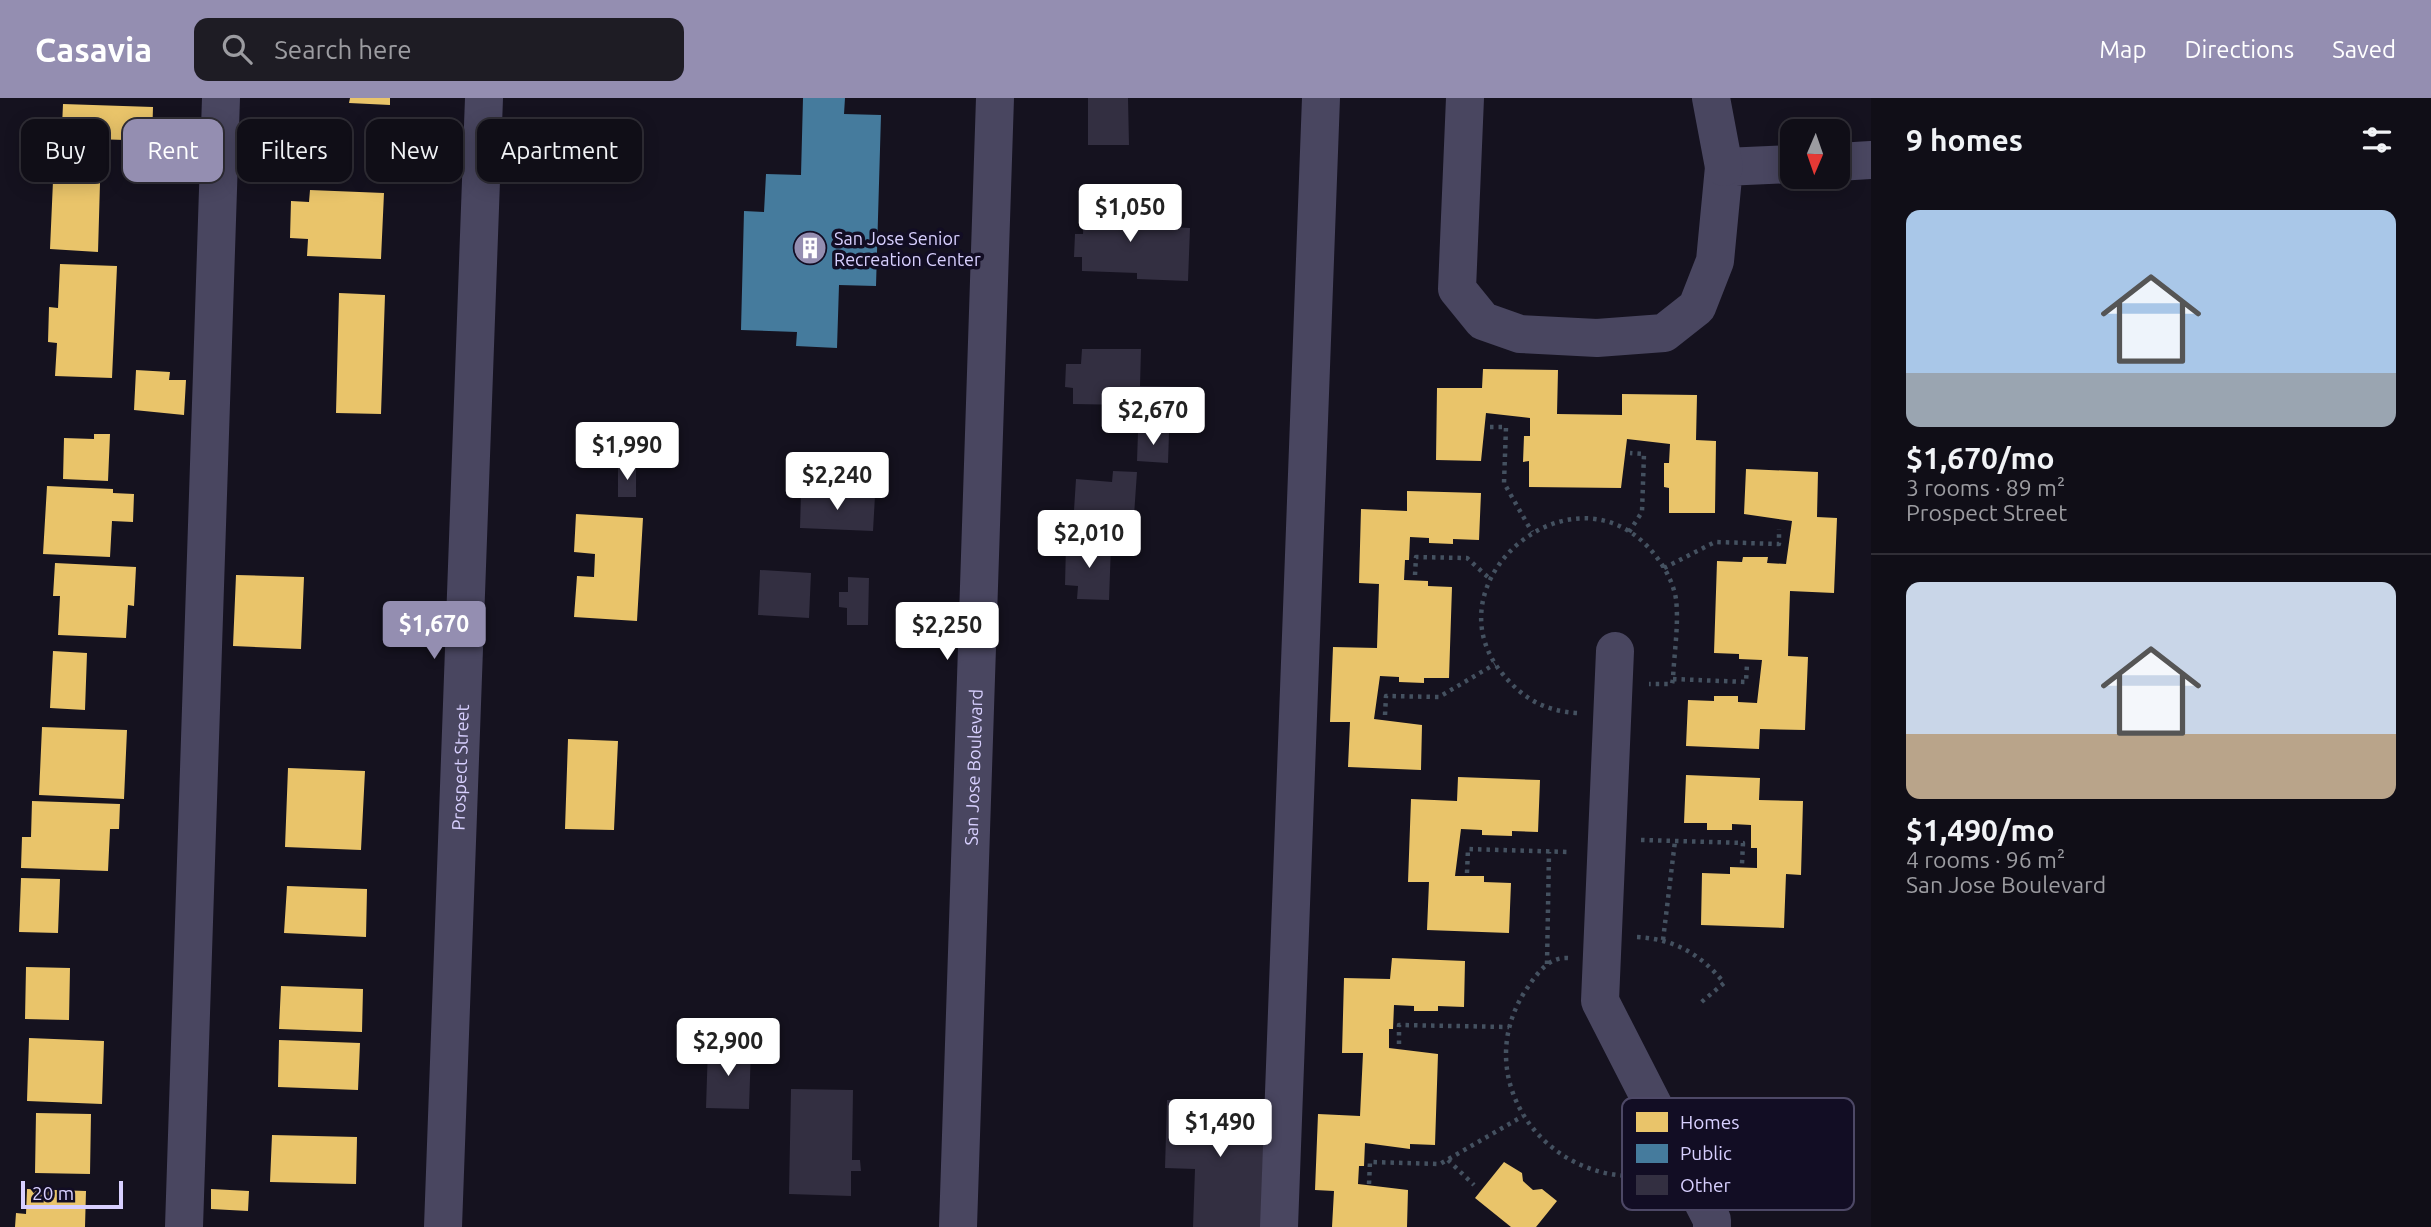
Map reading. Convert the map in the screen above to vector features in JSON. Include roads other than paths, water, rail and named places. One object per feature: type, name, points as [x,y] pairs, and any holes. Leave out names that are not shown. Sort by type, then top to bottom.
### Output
[{"type":"street","points":[[184,1227],[222,98]]},
{"type":"street","name":"Prospect Street","points":[[443,1227],[484,98]]},
{"type":"street","name":"San Jose Boulevard","points":[[958,1227],[995,98]]},
{"type":"street","points":[[1279,1227],[1321,98]]},
{"type":"street","points":[[1465,98],[1457,289],[1483,321],[1520,334],[1597,338],[1664,333],[1697,307],[1715,261],[1724,167],[1711,98]]},
{"type":"street","points":[[1850,161],[1871,160]]},
{"type":"street","points":[[1724,167],[1780,165]]},
{"type":"street","points":[[1615,651],[1600,1001],[1650,1098]]},
{"type":"street","points":[[1707,1210],[1712,1227]]},
{"type":"place","name":"San Jose Senior Recreation Center","points":[[810,248]]}]
